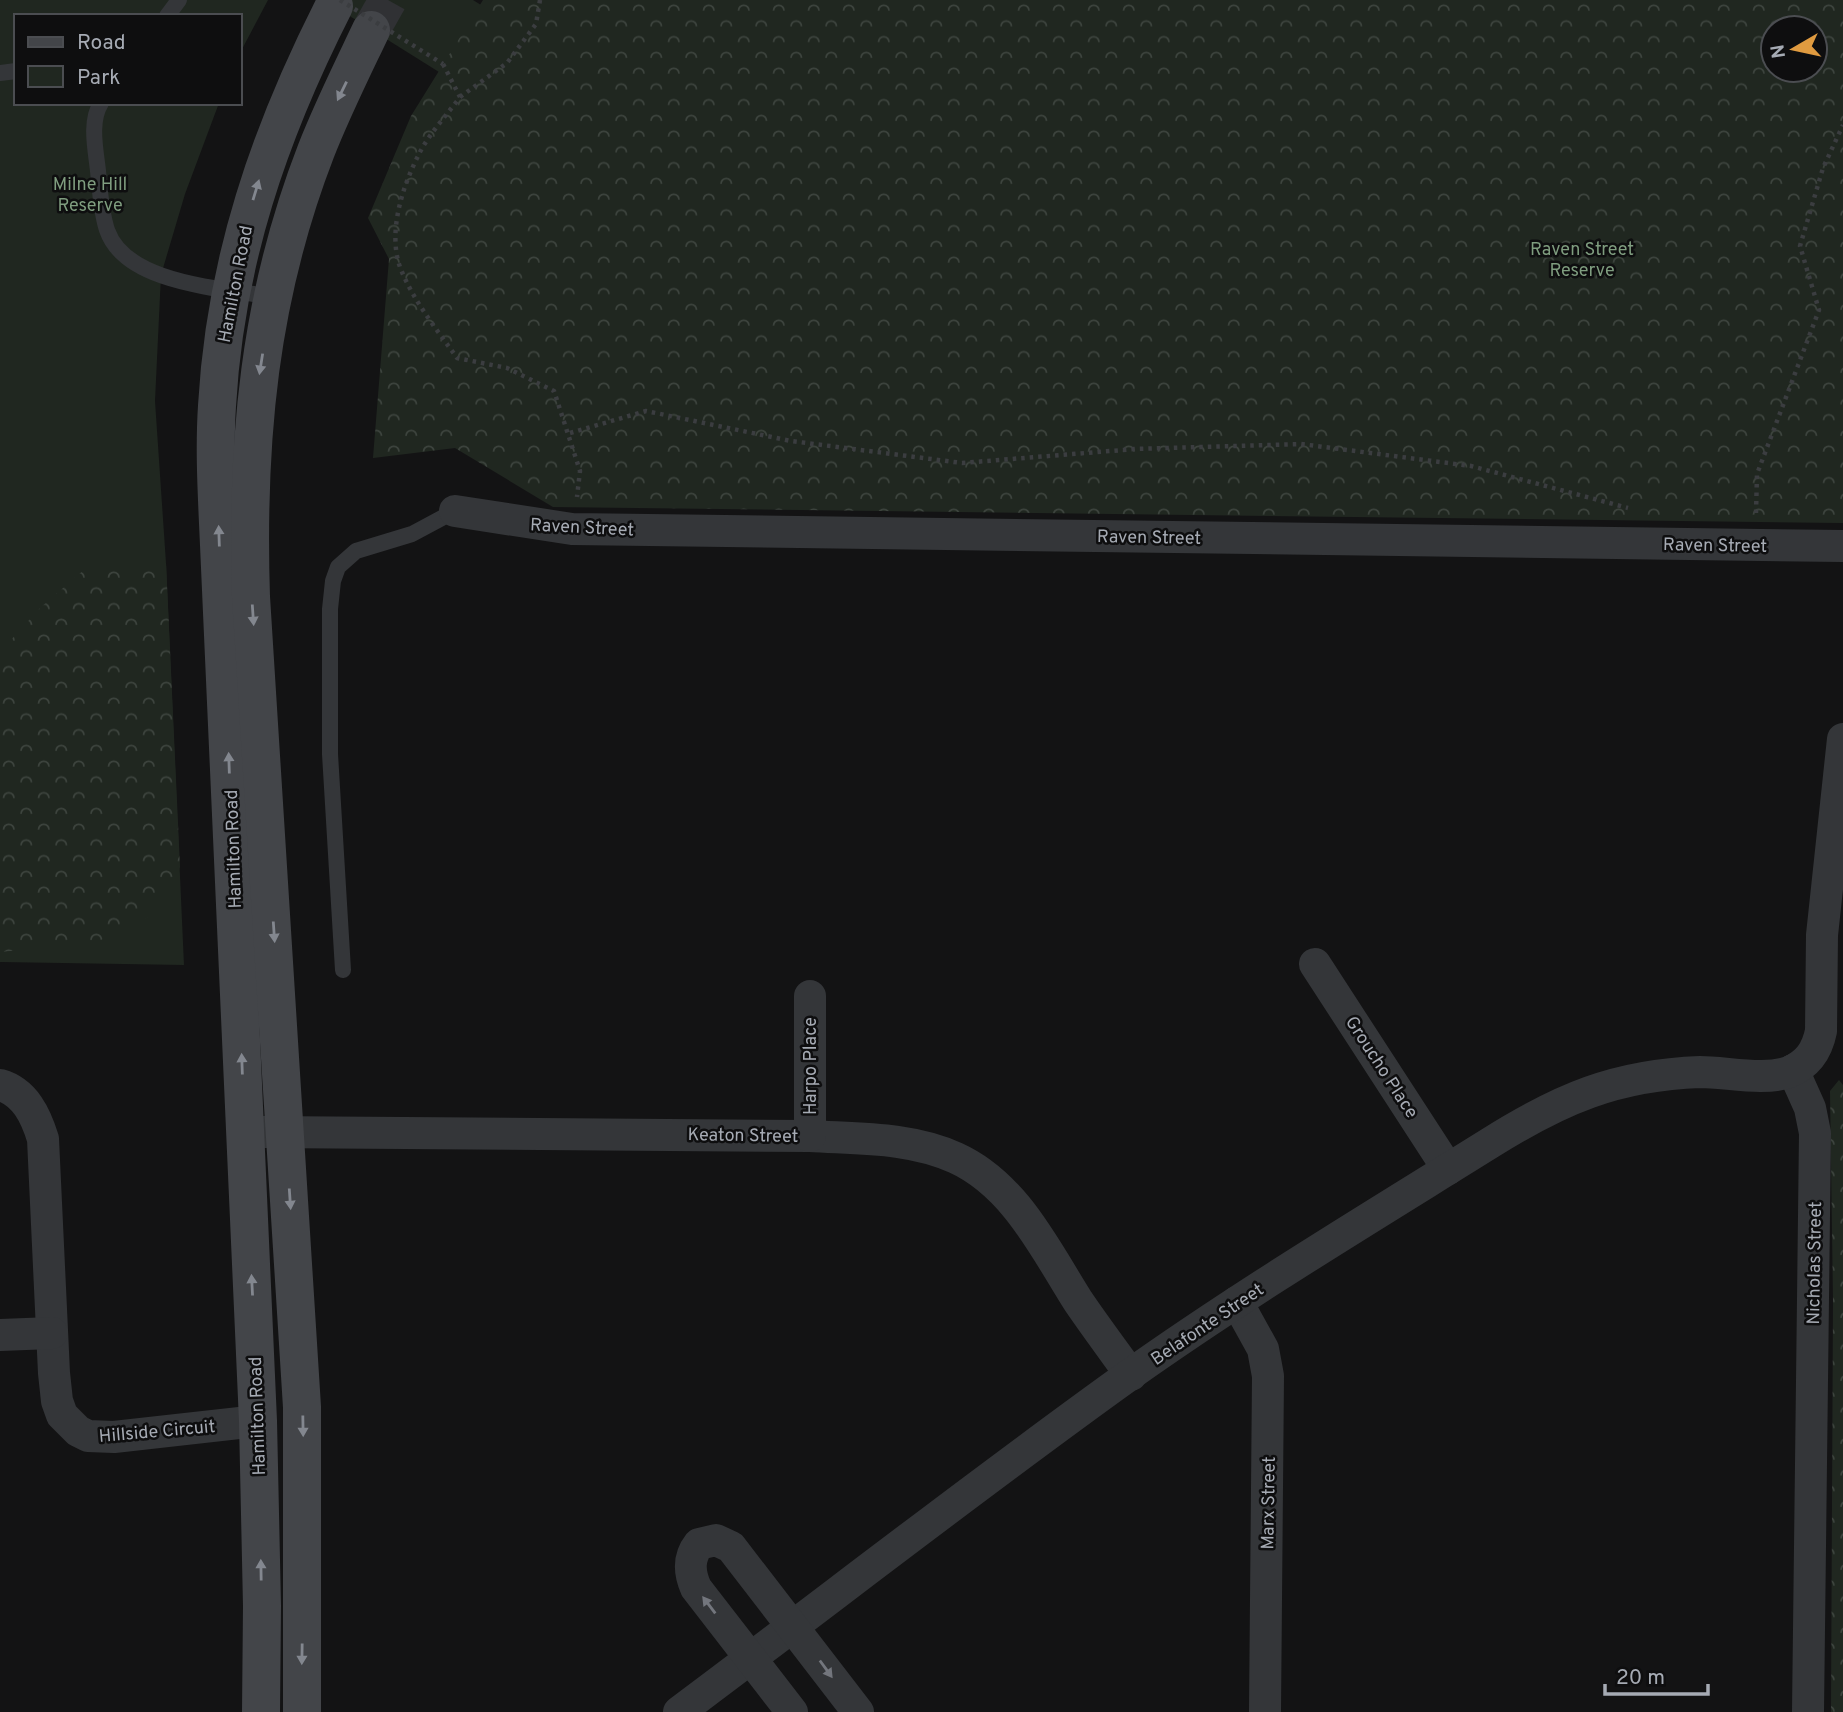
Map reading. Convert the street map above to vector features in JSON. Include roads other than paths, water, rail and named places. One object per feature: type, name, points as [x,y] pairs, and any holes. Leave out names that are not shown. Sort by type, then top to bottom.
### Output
[{"type":"main road","name":"Hamilton Road","points":[[261,1712],[258,1421],[216,456],[219,382],[230,289],[262,170],[308,58],[337,3]]},
{"type":"main road","name":"Hamilton Road","points":[[302,1712],[302,1407],[249,537],[252,435],[259,378],[284,248],[316,152],[371,30]]},
{"type":"street","name":"Raven Street","points":[[456,511],[572,529],[1843,546]]},
{"type":"street","points":[[1793,1070],[1815,1051],[1821,1031],[1822,935],[1838,831],[1843,739]]},
{"type":"street","name":"Groucho Place","points":[[1315,964],[1448,1169]]},
{"type":"street","name":"Harpo Place","points":[[810,996],[810,1136]]},
{"type":"street","name":"Belafonte Street","points":[[680,1712],[1131,1375],[1237,1302],[1548,1109],[1578,1094],[1614,1083],[1655,1076],[1702,1072],[1769,1075],[1793,1070]]},
{"type":"street","name":"Nicholas Street","points":[[1793,1070],[1810,1108],[1815,1133],[1808,1712]]},
{"type":"street","name":"Hillside Circuit","points":[[0,1085],[18,1093],[28,1105],[38,1122],[43,1139],[52,1333],[57,1401],[62,1415],[69,1424],[88,1436],[114,1437],[258,1421]]},
{"type":"street","name":"Keaton Street","points":[[245,1132],[810,1136],[899,1141],[955,1157],[977,1169],[1010,1199],[1131,1375]]},
{"type":"street","name":"Marx Street","points":[[1237,1302],[1263,1349],[1268,1376],[1265,1712]]},
{"type":"street","points":[[0,1335],[52,1333]]},
{"type":"street","points":[[792,1712],[693,1580],[691,1559],[699,1544],[716,1540],[731,1547],[858,1712]]},
{"type":"lane","points":[[97,105],[95,143],[101,197],[107,229],[115,245],[142,268],[161,275],[180,281],[273,297]]},
{"type":"lane","points":[[343,970],[330,754],[330,609],[333,581],[338,567],[356,551],[412,534],[456,511]]},
{"type":"lane","points":[[1838,831],[1843,866]]},
{"type":"tunnel","points":[[371,30],[388,0]]},
{"type":"park label","name":"Milne Hill Reserve","points":[[90,194]]},
{"type":"park label","name":"Raven Street Reserve","points":[[1582,259]]}]
